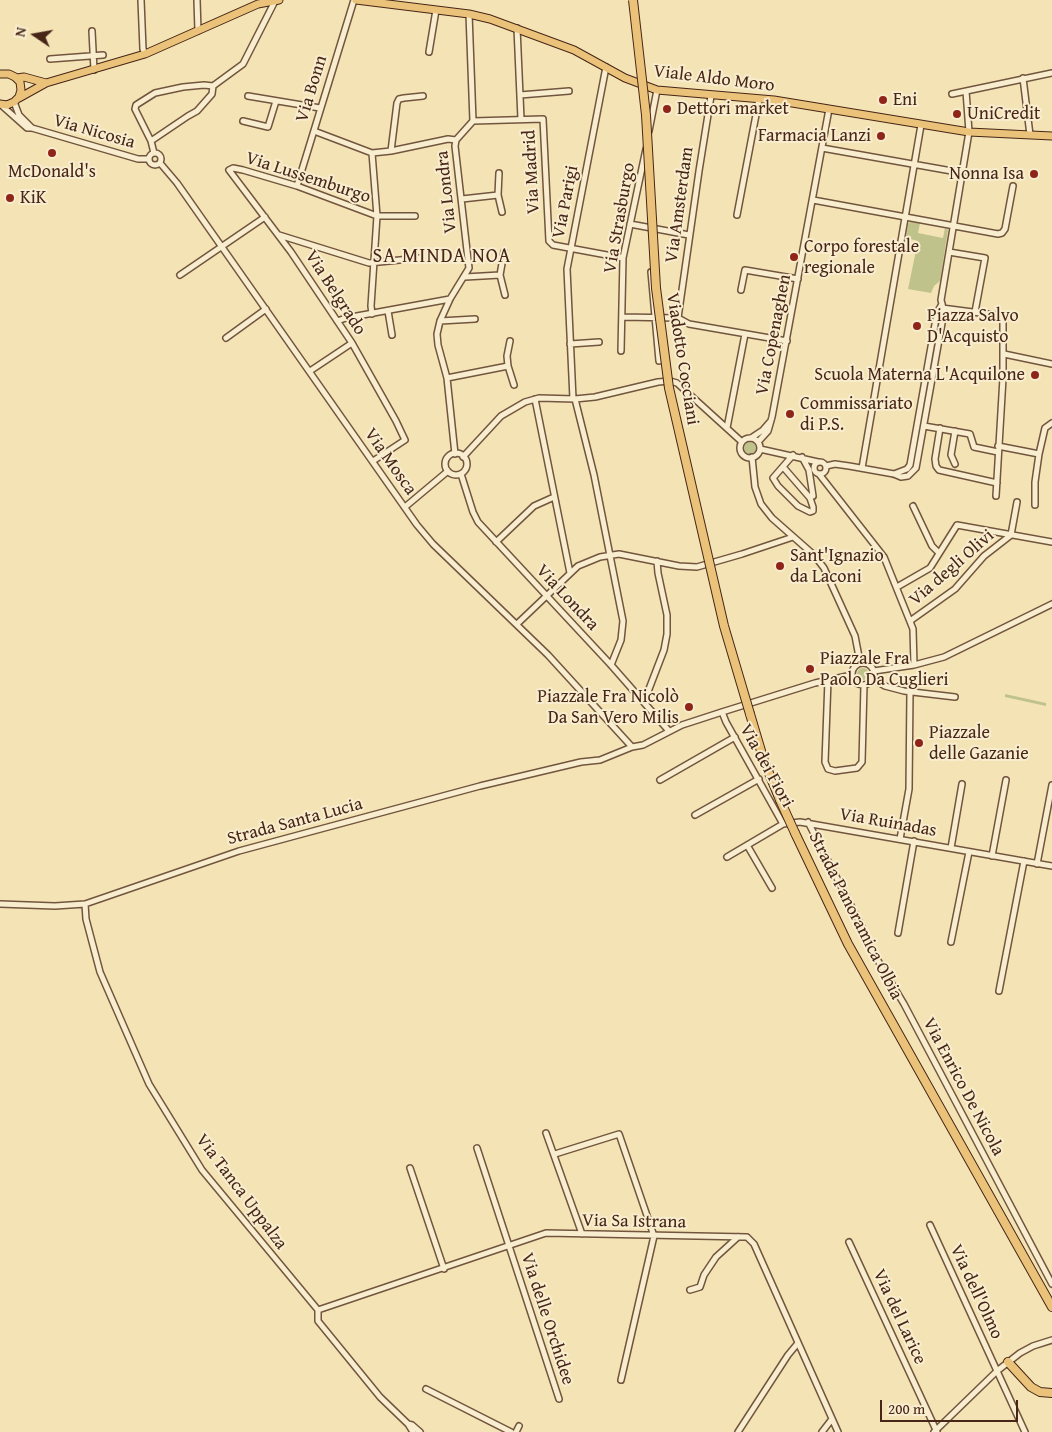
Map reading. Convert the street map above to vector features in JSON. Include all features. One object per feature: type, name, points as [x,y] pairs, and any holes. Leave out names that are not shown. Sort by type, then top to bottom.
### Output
[{"type":"highway","name":"Viadotto Cocciani","points":[[633,0],[646,116],[656,288],[669,388],[724,626],[750,714]]},
{"type":"highway","name":"Strada Panoramica Olbia","points":[[750,714],[764,761],[780,800],[848,944],[1052,1307]]},
{"type":"highway","points":[[1008,1362],[1031,1386],[1040,1392],[1052,1394]]},
{"type":"main road","points":[[0,104],[7,105],[46,83],[145,54],[258,2],[277,0]]},
{"type":"main road","name":"Viale Aldo Moro","points":[[355,0],[470,14],[490,19],[574,50],[625,78],[657,90],[774,100],[969,132],[1052,136]]},
{"type":"main road","points":[[0,74],[10,74],[17,78],[21,87],[16,100]]},
{"type":"main road","points":[[17,78],[24,77],[46,83]]},
{"type":"street","points":[[141,0],[143,49],[145,54]]},
{"type":"street","points":[[197,0],[198,31]]},
{"type":"street","points":[[154,153],[148,159],[153,165],[156,165],[160,163],[160,156],[154,153],[151,141],[135,109],[136,105],[155,93],[183,87],[213,86],[243,64],[277,0]]},
{"type":"street","name":"Via Bonn","points":[[297,186],[355,0]]},
{"type":"street","points":[[429,52],[436,10]]},
{"type":"street","points":[[470,14],[473,121]]},
{"type":"street","points":[[517,28],[521,119]]},
{"type":"street","points":[[92,31],[94,70]]},
{"type":"street","points":[[50,59],[103,55]]},
{"type":"street","name":"Via Parigi","points":[[606,67],[567,268],[574,399],[590,458],[611,554],[623,627],[621,640],[610,665]]},
{"type":"street","points":[[952,94],[1052,73]]},
{"type":"street","points":[[1024,78],[1030,135]]},
{"type":"street","points":[[151,141],[197,111],[212,94],[213,86]]},
{"type":"street","name":"Via Strasburgo","points":[[621,351],[623,258],[657,90]]},
{"type":"street","points":[[520,95],[569,91]]},
{"type":"street","points":[[826,466],[836,464],[894,474],[901,477],[908,476],[916,468],[944,312],[942,306],[949,252],[969,132],[966,91]]},
{"type":"street","points":[[248,96],[320,108]]},
{"type":"street","points":[[391,151],[399,99],[423,96]]},
{"type":"street","name":"Via Amsterdam","points":[[678,318],[711,96]]},
{"type":"street","points":[[737,215],[759,99]]},
{"type":"street","name":"Via Nicosia","points":[[16,100],[19,114],[32,128]]},
{"type":"street","points":[[243,121],[268,127],[276,101]]},
{"type":"street","name":"Via Nicosia","points":[[0,104],[27,128],[138,159],[148,159]]},
{"type":"street","name":"Via Copenaghen","points":[[758,442],[768,431],[772,417],[829,109]]},
{"type":"street","name":"Via Madrid","points":[[473,121],[543,118],[549,241],[553,245],[570,249]]},
{"type":"street","name":"Via Londra","points":[[456,454],[447,378],[437,334],[440,321],[450,300],[469,268],[455,146],[456,140],[473,121]]},
{"type":"street","points":[[862,468],[921,125]]},
{"type":"street","points":[[314,131],[372,153],[448,139],[456,140]]},
{"type":"street","points":[[822,148],[963,173]]},
{"type":"street","points":[[372,153],[377,216],[372,314]]},
{"type":"street","name":"Via Mosca","points":[[160,163],[176,182],[417,525],[433,544],[517,624],[632,747]]},
{"type":"street","name":"Via Lussemburgo","points":[[229,170],[233,168],[243,170],[297,186],[377,216]]},
{"type":"street","name":"Via Belgrado","points":[[229,170],[278,234],[352,343],[375,381],[405,440],[373,461]]},
{"type":"street","points":[[499,173],[498,195],[502,212]]},
{"type":"street","points":[[813,200],[998,234],[1002,233],[1005,229],[1013,186]]},
{"type":"street","points":[[462,199],[498,195]]},
{"type":"street","points":[[377,216],[415,216]]},
{"type":"street","points":[[180,275],[265,217]]},
{"type":"street","points":[[630,224],[690,235]]},
{"type":"street","points":[[278,234],[374,264],[420,258]]},
{"type":"street","points":[[570,249],[623,258]]},
{"type":"street","points":[[504,252],[500,275],[506,295]]},
{"type":"street","points":[[949,252],[985,258],[975,312]]},
{"type":"street","points":[[741,290],[745,270],[798,279]]},
{"type":"street","points":[[651,272],[659,360]]},
{"type":"street","points":[[465,277],[500,275]]},
{"type":"street","points":[[337,321],[450,300]]},
{"type":"street","points":[[894,474],[907,469],[910,465],[937,313],[942,306]]},
{"type":"street","points":[[942,306],[1003,316],[1004,354],[996,496]]},
{"type":"street","points":[[226,338],[266,309]]},
{"type":"street","points":[[388,311],[392,335]]},
{"type":"street","points":[[622,316],[678,318],[689,324],[787,341]]},
{"type":"street","points":[[440,321],[475,319]]},
{"type":"street","points":[[727,428],[745,334]]},
{"type":"street","points":[[510,341],[507,356],[514,385]]},
{"type":"street","points":[[570,344],[599,342]]},
{"type":"street","points":[[310,371],[352,343]]},
{"type":"street","points":[[1004,354],[1052,364]]},
{"type":"street","points":[[447,378],[508,366]]},
{"type":"street","points":[[463,457],[501,416],[525,402],[548,398],[574,399],[613,393],[658,382],[673,382],[742,442]]},
{"type":"street","points":[[535,399],[570,573]]},
{"type":"street","name":"Via Copenaghen","points":[[751,438],[764,430],[772,417]]},
{"type":"street","points":[[1035,505],[1034,482],[1039,454],[1046,428],[1052,423]]},
{"type":"street","points":[[924,426],[970,434],[974,447],[998,452]]},
{"type":"street","points":[[940,428],[935,460],[939,470],[997,483]]},
{"type":"street","points":[[955,431],[951,455],[955,464]]},
{"type":"street","points":[[751,438],[758,442],[760,449],[757,454],[752,457],[745,456],[740,447],[742,442],[751,438]]},
{"type":"street","points":[[998,446],[1039,454]]},
{"type":"street","points":[[760,449],[823,462],[826,466]]},
{"type":"street","points":[[456,454],[463,457],[466,467],[461,474],[455,475],[448,472],[446,460],[449,456],[456,454]]},
{"type":"street","points":[[784,468],[810,498],[813,507],[810,512],[798,506],[774,481],[775,476],[784,468],[793,455]]},
{"type":"street","points":[[752,457],[755,487],[761,504],[772,518],[814,555],[824,568],[855,636],[860,662]]},
{"type":"street","points":[[802,457],[812,470],[819,474],[884,557],[913,629],[914,665]]},
{"type":"street","points":[[813,496],[812,470],[818,462]]},
{"type":"street","points":[[819,474],[825,472],[826,466]]},
{"type":"street","points":[[405,507],[448,472]]},
{"type":"street","name":"Via Londra","points":[[461,474],[475,518],[669,731]]},
{"type":"street","points":[[496,542],[534,506],[554,497]]},
{"type":"street","points":[[1011,535],[1017,502]]},
{"type":"street","points":[[913,506],[932,546],[939,553]]},
{"type":"street","points":[[896,587],[930,568],[957,525],[1052,542]]},
{"type":"street","name":"Via degli Olivi","points":[[910,621],[954,589],[984,556],[1011,535]]},
{"type":"street","points":[[517,624],[570,573],[588,561],[611,554],[619,554],[689,567],[702,566],[793,537]]},
{"type":"street","points":[[644,702],[664,650],[667,634],[667,616],[657,561]]},
{"type":"street","points":[[874,671],[914,665],[944,657],[1052,604]]},
{"type":"street","points":[[860,662],[870,664],[874,671],[873,680]]},
{"type":"street","points":[[860,662],[853,668],[852,675],[857,684],[864,685],[873,680]]},
{"type":"street","name":"Strada Santa Lucia","points":[[0,904],[61,906],[85,904],[239,851],[480,786],[582,762],[600,760],[632,747],[643,745],[669,731],[730,709],[828,680],[852,675]]},
{"type":"street","points":[[828,680],[825,762],[828,769],[835,771],[857,768],[862,762],[864,685]]},
{"type":"street","points":[[873,680],[894,689],[955,697]]},
{"type":"street","points":[[900,839],[909,788],[910,692]]},
{"type":"street","name":"Via dei Fiori","points":[[726,722],[727,713],[730,709]]},
{"type":"street","name":"Via dei Fiori","points":[[722,712],[783,824]]},
{"type":"street","name":"Via dei Fiori","points":[[714,715],[726,722]]},
{"type":"street","points":[[660,780],[735,737]]},
{"type":"street","points":[[695,815],[759,779]]},
{"type":"street","points":[[992,856],[1006,780]]},
{"type":"street","points":[[950,848],[962,784]]},
{"type":"street","points":[[1037,864],[1052,785]]},
{"type":"street","name":"Via Ruinadas","points":[[727,856],[783,824],[808,822],[1052,866]]},
{"type":"street","name":"Via Enrico De Nicola","points":[[808,822],[862,927],[871,949],[904,1004],[1052,1284]]},
{"type":"street","points":[[898,933],[914,841]]},
{"type":"street","points":[[747,845],[772,888]]},
{"type":"street","points":[[952,942],[969,852]]},
{"type":"street","points":[[999,991],[1024,861]]},
{"type":"street","name":"Via Tanca Uppalza","points":[[85,904],[91,944],[100,972],[149,1084],[202,1170],[318,1310],[318,1322],[380,1398],[408,1424],[412,1424],[420,1432]]},
{"type":"street","points":[[546,1133],[582,1234]]},
{"type":"street","points":[[555,1154],[619,1134],[654,1236],[621,1380]]},
{"type":"street","name":"Via delle Orchidee","points":[[477,1148],[559,1399]]},
{"type":"street","points":[[410,1168],[444,1269]]},
{"type":"street","name":"Via dell'Olmo","points":[[930,1225],[1025,1432]]},
{"type":"street","name":"Via Sa Istrana","points":[[318,1310],[546,1234],[738,1237]]},
{"type":"street","points":[[690,1290],[700,1287],[704,1275],[716,1257],[738,1237],[747,1238],[754,1244],[838,1432]]},
{"type":"street","name":"Via del Larice","points":[[849,1242],[935,1431]]},
{"type":"street","points":[[935,1431],[997,1370],[1034,1346],[1052,1340]]},
{"type":"street","points":[[738,1432],[788,1355],[798,1344]]},
{"type":"street","points":[[426,1388],[511,1432]]},
{"type":"street","points":[[822,1432],[832,1419]]},
{"type":"street","points":[[408,1424],[413,1432]]},
{"type":"street","points":[[516,1432],[519,1426]]},
{"type":"green space","points":[[910,222],[920,223],[918,233],[943,238],[945,228],[948,230],[940,281],[934,286],[931,293],[908,289],[918,241],[906,238]]},
{"type":"green space","points":[[748,442],[752,442],[756,448],[752,454],[748,454],[744,450],[744,446]]},
{"type":"green space","points":[[861,668],[865,668],[869,674],[865,680],[861,680],[857,676],[857,672]]},
{"type":"green space","points":[[1005,694],[1046,703],[1046,706],[1005,697]]},
{"type":"place","name":"Eni","points":[[883,100]]},
{"type":"place","name":"Dettori market","points":[[667,109]]},
{"type":"place","name":"UniCredit","points":[[957,114]]},
{"type":"place","name":"Farmacia Lanzi","points":[[881,136]]},
{"type":"place","name":"McDonald's","points":[[52,153]]},
{"type":"place","name":"Nonna Isa","points":[[1034,174]]},
{"type":"place","name":"KiK","points":[[10,198]]},
{"type":"place","name":"Corpo forestale regionale","points":[[794,257]]},
{"type":"place","name":"Piazza Salvo D'Acquisto","points":[[917,326]]},
{"type":"place","name":"Scuola Materna L'Acquilone","points":[[1035,375]]},
{"type":"place","name":"Commissariato di P.S.","points":[[790,414]]},
{"type":"place","name":"Sant'Ignazio da Laconi","points":[[780,566]]},
{"type":"place","name":"Piazzale Fra Paolo Da Cuglieri","points":[[810,669]]},
{"type":"place","name":"Piazzale Fra Nicolò Da San Vero Milis","points":[[689,707]]},
{"type":"place","name":"Piazzale delle Gazanie","points":[[919,743]]},
{"type":"district","name":"SA MINDA NOA","points":[[442,257]]}]
